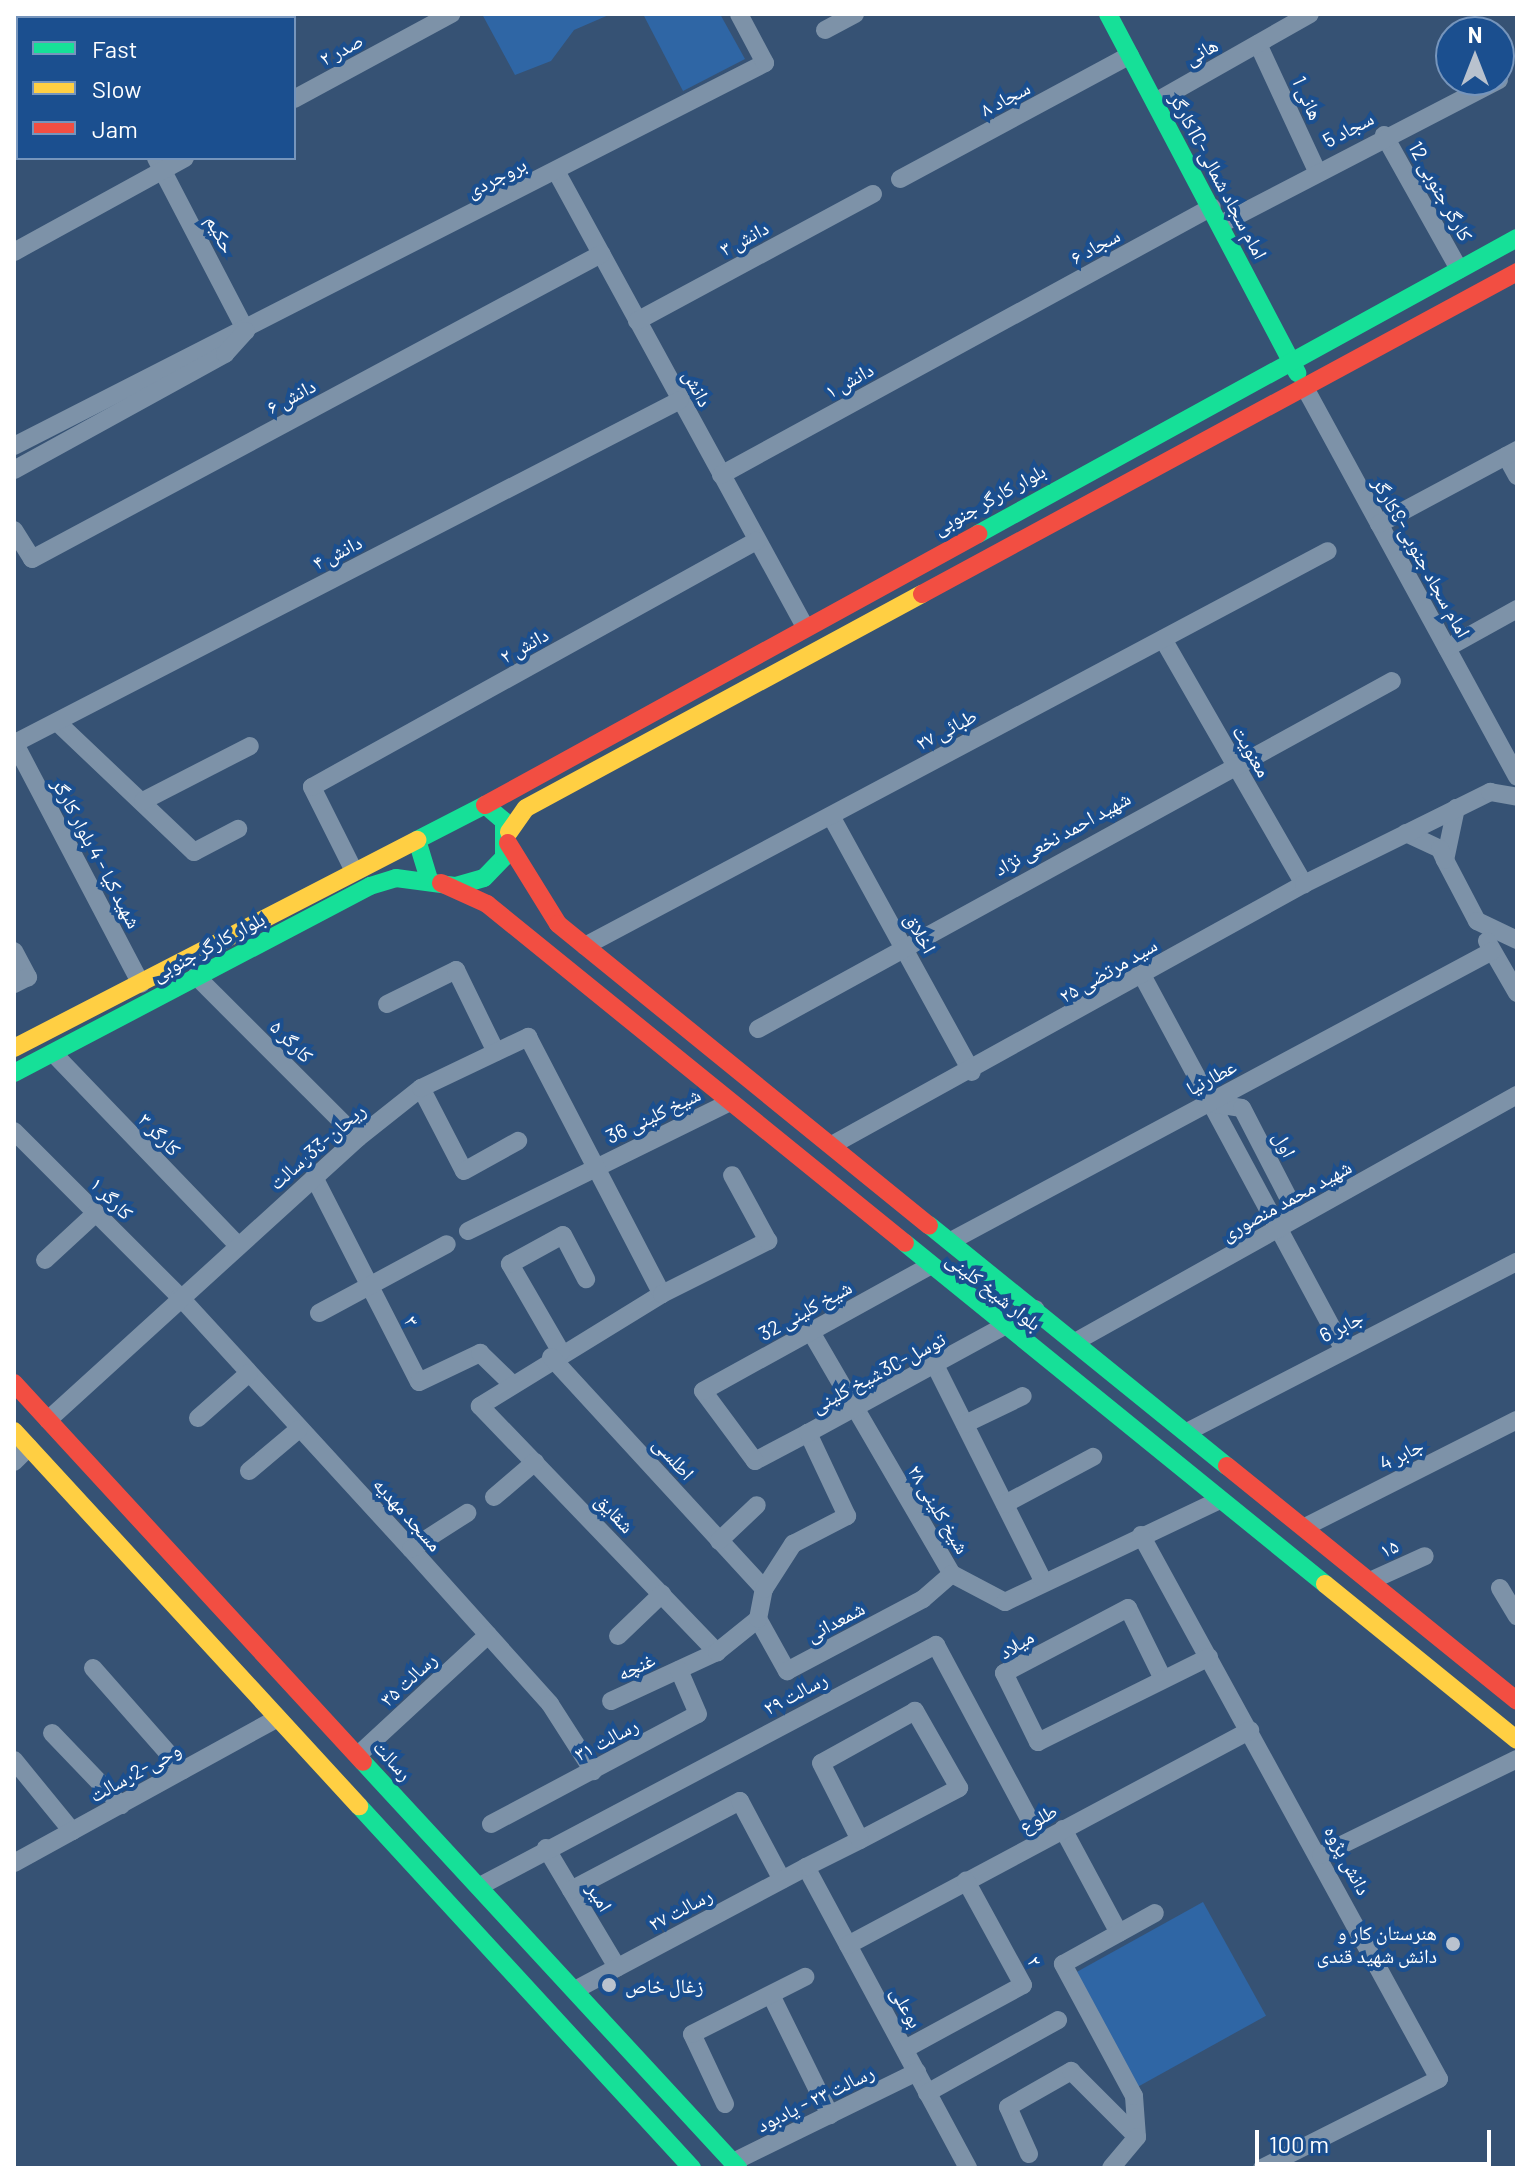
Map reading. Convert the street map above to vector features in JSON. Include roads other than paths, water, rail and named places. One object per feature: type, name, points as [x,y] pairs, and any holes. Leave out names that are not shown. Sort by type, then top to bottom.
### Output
[{"type":"main road","name":"امام سجاد شمالی-10کارگر","points":[[1108,14],[1304,386]]},
{"type":"main road","name":"بلوار کارگر جنوبی","points":[[14,1048],[485,805],[804,625],[1517,238]]},
{"type":"main road","points":[[509,838],[526,808],[1517,272]]},
{"type":"main road","name":"بلوار شیخ کلینی","points":[[485,805],[509,838],[537,897],[585,946],[1517,1701]]},
{"type":"main road","name":"بلوار کارگر جنوبی","points":[[14,1073],[370,886],[484,878],[509,838]]},
{"type":"main road","points":[[417,840],[435,880]]},
{"type":"main road","name":"بلوار شیخ کلینی","points":[[435,880],[509,923],[928,1267],[1517,1740]]},
{"type":"main road","points":[[509,923],[510,903],[537,897]]},
{"type":"main road","name":"رسالت","points":[[14,1383],[480,1886],[732,2166]]},
{"type":"main road","points":[[14,1431],[692,2168]]},
{"type":"street","name":"صدر ۲","points":[[296,98],[451,14]]},
{"type":"street","name":"بروجردی","points":[[14,446],[217,336],[246,331],[765,63],[739,14]]},
{"type":"street","points":[[825,30],[855,14]]},
{"type":"street","name":"هانی","points":[[1155,102],[1310,14]]},
{"type":"street","name":"هانی 1","points":[[1258,44],[1317,171]]},
{"type":"street","name":"سجاد ۸","points":[[900,179],[1130,55]]},
{"type":"street","name":"سجاد 5","points":[[1221,224],[1384,135],[1466,96]]},
{"type":"street","name":"کارگر جنوبی 12","points":[[1384,135],[1459,269]]},
{"type":"street","points":[[14,252],[160,164]]},
{"type":"street","name":"حکیم","points":[[160,164],[246,331]]},
{"type":"street","name":"دانش","points":[[556,171],[804,625]]},
{"type":"street","name":"دانش ۳","points":[[637,321],[873,194]]},
{"type":"street","name":"سجاد ۶","points":[[998,323],[1212,207]]},
{"type":"street","name":"دانش ۶","points":[[14,530],[32,559],[601,254]]},
{"type":"street","name":"دانش ۱","points":[[721,475],[998,323]]},
{"type":"street","name":"بروجردی","points":[[14,470],[225,354],[246,331]]},
{"type":"street","name":"امام سجاد جنوبی-9کارگر","points":[[1304,386],[1517,776]]},
{"type":"street","points":[[110,394],[119,412]]},
{"type":"street","name":"دانش ۴","points":[[14,743],[680,400]]},
{"type":"street","points":[[1379,524],[1512,453],[1517,476]]},
{"type":"street","name":"دانش ۲","points":[[354,871],[312,787],[756,541]]},
{"type":"street","name":"طبائی ۲۷","points":[[585,946],[1328,551]]},
{"type":"street","points":[[1447,648],[1517,609]]},
{"type":"street","name":"معنویت","points":[[1163,639],[1304,884]]},
{"type":"street","name":"شهید احمد نخعی نژاد","points":[[758,1029],[1235,764],[1392,681]]},
{"type":"street","points":[[57,722],[194,852],[238,829]]},
{"type":"street","name":"شهید کیا - 4 بلوار کارگر","points":[[14,743],[141,984]]},
{"type":"street","points":[[143,801],[250,746]]},
{"type":"street","points":[[1501,749],[1490,792],[1517,797]]},
{"type":"street","name":"۲۵ سید مرتضی","points":[[832,1145],[972,1072],[1304,884],[1490,792]]},
{"type":"street","points":[[1445,860],[1456,808]]},
{"type":"street","name":"اخلاق","points":[[831,816],[972,1072]]},
{"type":"street","points":[[1406,833],[1440,849],[1517,993]]},
{"type":"street","points":[[1477,921],[1517,940]]},
{"type":"street","points":[[14,951],[28,977],[14,984]]},
{"type":"street","name":"عطارنیا","points":[[951,1241],[1492,951]]},
{"type":"street","points":[[387,1004],[456,970],[496,1052]]},
{"type":"street","points":[[1142,975],[1343,1349]]},
{"type":"street","name":"کارگر ۵","points":[[196,976],[358,1138]]},
{"type":"street","name":"ریحان-33رسالت","points":[[48,1420],[358,1138],[421,1088],[528,1037],[596,1167]]},
{"type":"street","name":"کارگر ۳","points":[[53,1053],[238,1245]]},
{"type":"street","points":[[421,1088],[464,1171],[518,1141]]},
{"type":"street","name":"شهید محمد منصوری","points":[[1075,1342],[1517,1095]]},
{"type":"street","name":"شیخ کلینی 36","points":[[468,1231],[728,1103]]},
{"type":"street","name":"اول","points":[[1210,1103],[1242,1108],[1291,1203],[1278,1230]]},
{"type":"street","name":"کارگر ۱","points":[[14,1131],[180,1297]]},
{"type":"street","points":[[596,1167],[662,1294]]},
{"type":"street","points":[[513,1385],[556,1354],[662,1294],[768,1241],[732,1175]]},
{"type":"street","name":"۳","points":[[314,1177],[419,1382],[480,1353],[513,1385]]},
{"type":"street","points":[[45,1260],[96,1213]]},
{"type":"street","name":"اطلسی","points":[[586,1279],[563,1235],[510,1264],[556,1354],[764,1589]]},
{"type":"street","points":[[319,1313],[447,1244]]},
{"type":"street","name":"جابر 6","points":[[1187,1432],[1517,1262]]},
{"type":"street","name":"شیخ کلینی 32","points":[[808,1433],[755,1461],[703,1391],[928,1267]]},
{"type":"street","name":"مسجد مهدیه","points":[[180,1297],[550,1704],[593,1771]]},
{"type":"street","name":"توسل-30شیخ کلینی","points":[[758,1619],[764,1589],[793,1544],[847,1516],[808,1433],[936,1367],[1035,1309]]},
{"type":"street","name":"شیخ کلینی ۲۸","points":[[811,1332],[952,1574],[1005,1602],[1220,1500]]},
{"type":"street","points":[[936,1367],[1044,1583]]},
{"type":"street","points":[[198,1418],[249,1373]]},
{"type":"street","name":"شقایق","points":[[513,1385],[480,1406],[717,1652]]},
{"type":"street","points":[[965,1424],[1023,1396]]},
{"type":"street","name":"جابر 4","points":[[1305,1527],[1517,1420]]},
{"type":"street","points":[[249,1471],[299,1429]]},
{"type":"street","points":[[14,1462],[29,1447]]},
{"type":"street","points":[[1005,1504],[1093,1457]]},
{"type":"street","points":[[494,1497],[535,1462]]},
{"type":"street","points":[[719,1541],[757,1505]]},
{"type":"street","points":[[411,1549],[467,1513]]},
{"type":"street","name":"دانش پژوه","points":[[1141,1535],[1321,1855],[1439,2079],[1264,2168]]},
{"type":"street","name":"۱۵","points":[[1370,1581],[1425,1556]]},
{"type":"street","name":"شمعدانی","points":[[758,1619],[787,1671],[923,1599],[952,1574]]},
{"type":"street","points":[[1500,1588],[1517,1616]]},
{"type":"street","points":[[618,1636],[662,1594]]},
{"type":"street","name":"میلاد","points":[[1163,1679],[1128,1608],[1004,1673],[1038,1742],[1209,1657]]},
{"type":"street","points":[[679,1670],[717,1652],[758,1619]]},
{"type":"street","name":"رسالت ۳۵","points":[[358,1755],[488,1635]]},
{"type":"street","name":"رسالت ۲۹","points":[[480,1886],[546,1848],[936,1645],[1041,1841]]},
{"type":"street","points":[[93,1668],[183,1770]]},
{"type":"street","name":"رسالت ۳۱","points":[[491,1824],[698,1714],[679,1670]]},
{"type":"street","name":"غنچه","points":[[611,1701],[679,1670]]},
{"type":"street","name":"رسالت ۲۷","points":[[575,1990],[959,1788],[915,1711],[821,1763],[860,1840]]},
{"type":"street","name":"وحی-2رسالت","points":[[14,1863],[278,1718]]},
{"type":"street","name":"طلوع","points":[[848,1945],[1250,1730]]},
{"type":"street","points":[[52,1733],[121,1805]]},
{"type":"street","points":[[1321,1855],[1517,1759]]},
{"type":"street","points":[[14,1760],[72,1831]]},
{"type":"street","points":[[571,1890],[740,1801],[782,1880]]},
{"type":"street","points":[[1063,1829],[1119,1933]]},
{"type":"street","name":"امیر","points":[[546,1848],[617,1967]]},
{"type":"street","name":"بوعلی","points":[[806,1867],[968,2168]]},
{"type":"street","name":"۲","points":[[905,2049],[1023,1985],[966,1881]]},
{"type":"street","points":[[1111,2168],[1137,2137],[1134,2096],[1063,1964],[1155,1913]]},
{"type":"street","points":[[725,2104],[692,2034],[805,1977]]},
{"type":"street","points":[[771,1995],[830,2115]]},
{"type":"street","points":[[927,2093],[1058,2020]]},
{"type":"street","points":[[1029,2154],[1008,2107],[1071,2071],[1137,2137]]},
{"type":"street","name":"رسالت ۲۳ - یادبود","points":[[732,2166],[917,2072]]},
{"type":"place","name":"هنرستان کار و دانش شهید قندی","points":[[1453,1944]]},
{"type":"place","name":"زغال خاص","points":[[609,1985]]}]
